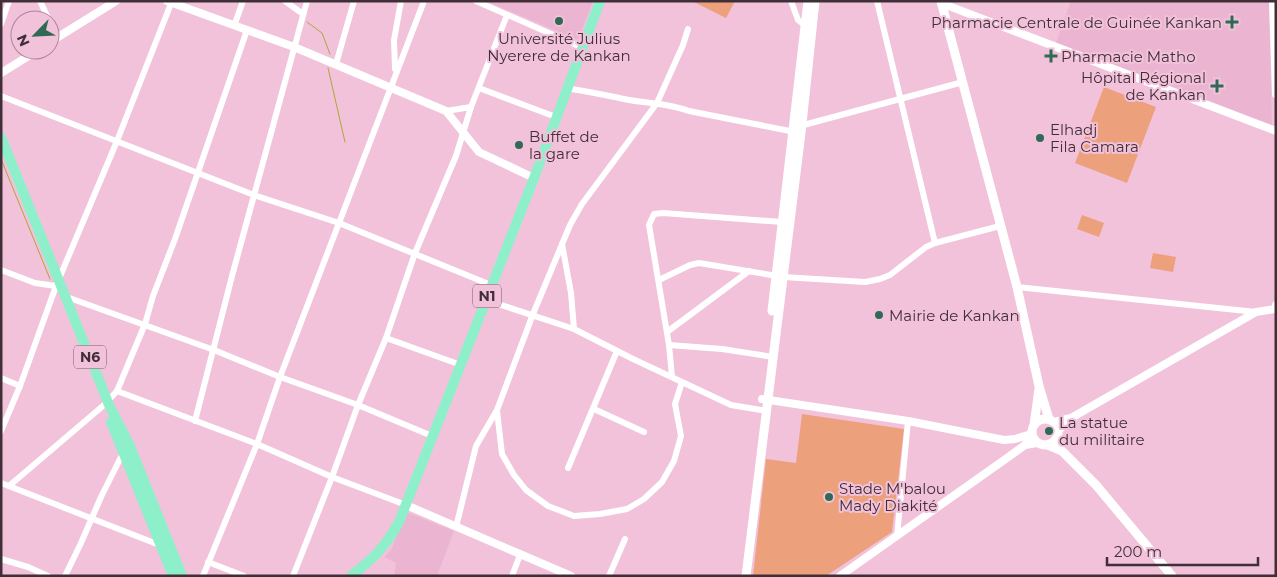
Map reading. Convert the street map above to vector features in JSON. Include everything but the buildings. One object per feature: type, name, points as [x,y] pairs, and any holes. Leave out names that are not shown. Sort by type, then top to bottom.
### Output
[{"type":"highway","name":"N1","points":[[351,576],[368,563],[386,545],[399,522],[534,178],[600,1]]},
{"type":"highway","name":"N6","points":[[1,137],[60,290]]},
{"type":"highway","name":"N6","points":[[1,149],[106,403],[123,453],[182,576]]},
{"type":"highway","name":"N6","points":[[106,403],[130,446],[166,546],[173,576]]},
{"type":"main road","points":[[808,1],[809,28]]},
{"type":"main road","points":[[746,576],[764,400],[809,28],[815,1]]},
{"type":"main road","points":[[940,2],[1017,287],[1039,386],[1058,434],[1062,451]]},
{"type":"main road","points":[[779,277],[782,222],[797,129]]},
{"type":"main road","points":[[1034,434],[1039,386]]},
{"type":"main road","points":[[740,576],[760,410],[764,400]]},
{"type":"main road","points":[[1034,434],[1040,419],[1052,421]]},
{"type":"main road","points":[[1034,434],[1048,445],[1062,451],[1096,485],[1172,576]]},
{"type":"main road","points":[[1048,445],[1052,444],[1058,434]]},
{"type":"street","points":[[1,24],[9,1]]},
{"type":"street","points":[[60,36],[116,1]]},
{"type":"street","points":[[234,26],[243,1]]},
{"type":"street","points":[[285,1],[303,14]]},
{"type":"street","points":[[196,421],[254,195],[307,1]]},
{"type":"street","points":[[336,64],[354,1]]},
{"type":"street","points":[[396,74],[394,40],[401,1]]},
{"type":"street","points":[[203,576],[258,444],[280,377],[424,1]]},
{"type":"street","points":[[476,1],[583,48]]},
{"type":"street","points":[[791,1],[798,20],[809,28]]},
{"type":"street","points":[[876,1],[934,243]]},
{"type":"street","points":[[1273,1],[1276,94]]},
{"type":"street","points":[[1,431],[60,290],[170,2],[294,47],[446,111],[479,152],[534,178]]},
{"type":"street","points":[[940,2],[1276,131]]},
{"type":"street","points":[[293,576],[358,405],[386,338],[415,253],[456,156],[479,88],[508,15]]},
{"type":"street","points":[[456,527],[476,446],[496,410],[570,225],[582,204],[657,102],[683,45],[688,29]]},
{"type":"street","points":[[9,486],[106,403],[117,391],[145,324],[153,296],[175,239],[247,30]]},
{"type":"street","points":[[1,73],[22,60]]},
{"type":"street","points":[[566,88],[598,92],[625,100],[657,102],[689,111],[797,129],[963,82]]},
{"type":"street","points":[[479,88],[556,116]]},
{"type":"street","points":[[1,96],[254,195],[339,223],[492,285]]},
{"type":"street","points":[[446,111],[472,107]]},
{"type":"street","points":[[672,377],[669,345],[649,225],[654,214],[664,213],[782,222]]},
{"type":"street","points":[[659,280],[699,263],[779,277],[865,282],[880,280],[890,275],[934,243],[1000,226]]},
{"type":"street","points":[[562,244],[574,329]]},
{"type":"street","points":[[1,270],[60,290],[280,377],[358,405],[432,436]]},
{"type":"street","points":[[667,332],[749,271]]},
{"type":"street","points":[[1017,287],[1256,312],[1276,308]]},
{"type":"street","points":[[486,300],[574,329],[731,405],[760,410]]},
{"type":"street","points":[[1052,421],[1070,418],[1256,312]]},
{"type":"street","points":[[386,338],[461,365]]},
{"type":"street","points":[[669,345],[722,349],[770,356]]},
{"type":"street","points":[[568,468],[617,351]]},
{"type":"street","points":[[1,378],[20,386]]},
{"type":"street","points":[[496,410],[502,454],[514,475],[526,490],[548,506],[574,516],[600,514],[627,509],[644,499],[662,482],[674,461],[682,436],[676,404],[682,382]]},
{"type":"street","points":[[117,391],[258,444],[332,477],[406,505],[571,576]]},
{"type":"street","points":[[764,400],[908,421],[1009,440],[1034,434]]},
{"type":"street","points":[[594,409],[644,432]]},
{"type":"street","points":[[1058,434],[1070,418]]},
{"type":"street","points":[[897,536],[908,421]]},
{"type":"street","points":[[840,576],[1010,456],[1034,434]]},
{"type":"street","points":[[1009,440],[1010,456]]},
{"type":"street","points":[[65,576],[123,453]]},
{"type":"street","points":[[1,483],[166,546]]},
{"type":"street","points":[[609,576],[625,539]]},
{"type":"street","points":[[512,576],[520,555]]},
{"type":"street","points":[[1,559],[28,567],[48,576]]},
{"type":"street","points":[[208,562],[244,576]]},
{"type":"shaded area","name":"Université Julius Nyerere de Kankan","points":[[486,1],[593,1],[578,40]]},
{"type":"shaded area","points":[[692,1],[735,1],[726,18]]},
{"type":"shaded area","name":"Hôpital Régional de Kankan","points":[[1071,1],[1269,1],[1272,129],[1056,43]]},
{"type":"shaded area","points":[[1104,87],[1156,107],[1127,183],[1075,163]]},
{"type":"shaded area","points":[[1082,215],[1104,223],[1099,237],[1077,229]]},
{"type":"shaded area","points":[[1153,253],[1176,257],[1173,272],[1150,268]]},
{"type":"shaded area","name":"Stade M'balou Mady Diakité","points":[[802,414],[904,429],[892,532],[826,576],[753,576],[766,459],[796,463]]},
{"type":"shaded area","points":[[406,512],[454,531],[437,576],[394,576],[396,563],[384,557],[391,550]]},
{"type":"waterway","points":[[307,22],[322,33],[330,54]]},
{"type":"waterway","points":[[328,68],[345,142]]},
{"type":"waterway","points":[[1,159],[50,279]]},
{"type":"place","name":"Université Julius Nyerere de Kankan","points":[[559,21]]},
{"type":"place","name":"Pharmacie Centrale de Guinée Kankan","points":[[1232,22]]},
{"type":"place","name":"Pharmacie Matho","points":[[1051,56]]},
{"type":"place","name":"Hôpital Régional de Kankan","points":[[1217,86]]},
{"type":"place","name":"Elhadj Fila Camara","points":[[1040,138]]},
{"type":"place","name":"Buffet de la gare","points":[[519,145]]},
{"type":"place","name":"Mairie de Kankan","points":[[879,315]]},
{"type":"place","name":"La statue du militaire","points":[[1049,431]]},
{"type":"place","name":"Stade M'balou Mady Diakité","points":[[829,497]]}]
